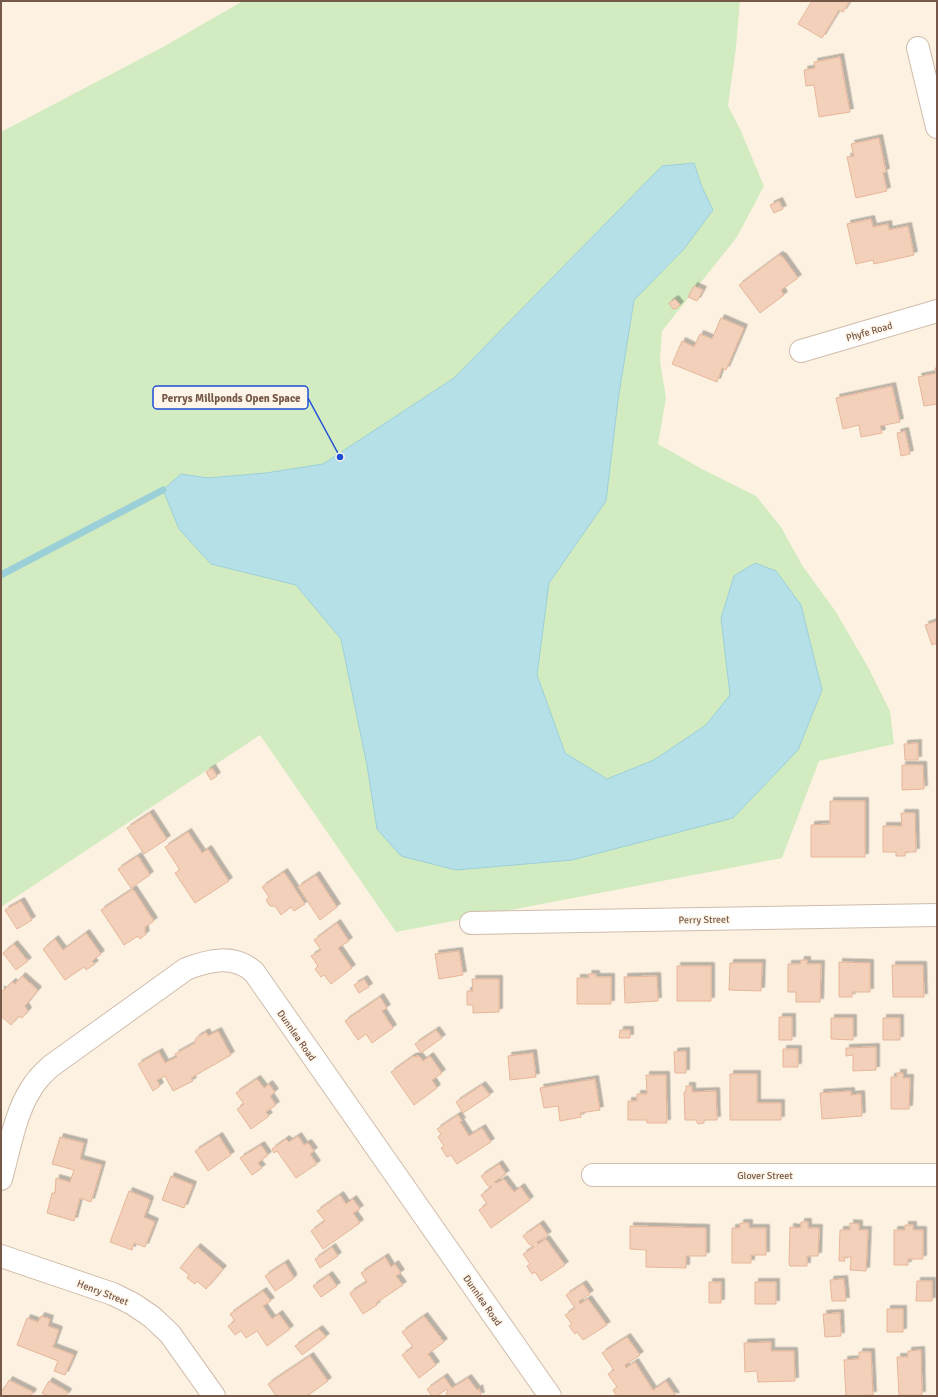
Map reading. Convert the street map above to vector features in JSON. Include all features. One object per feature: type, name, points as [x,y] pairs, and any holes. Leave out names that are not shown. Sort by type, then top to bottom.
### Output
[{"type":"street","points":[[918,48],[937,127]]},
{"type":"street","name":"Phyfe Road","points":[[801,351],[937,311]]},
{"type":"street","name":"Perry Street","points":[[471,923],[937,915]]},
{"type":"street","name":"Dunnlea Road","points":[[1,1179],[20,1111],[30,1090],[39,1077],[51,1066],[186,969],[201,963],[217,960],[242,963],[254,972],[550,1396]]},
{"type":"street","name":"Glover Street","points":[[593,1175],[937,1175]]},
{"type":"street","name":"Henry Street","points":[[1,1256],[113,1294],[152,1317],[170,1334],[214,1396]]},
{"type":"green space","points":[[243,1],[740,1],[736,47],[728,106],[740,129],[764,186],[737,237],[662,331],[660,361],[666,398],[658,444],[702,469],[756,496],[781,527],[802,565],[836,612],[868,667],[890,711],[894,744],[819,761],[782,858],[396,932],[260,735],[1,907],[1,132],[163,47]]},
{"type":"water","points":[[694,163],[702,187],[713,210],[684,249],[634,300],[618,400],[606,501],[549,583],[537,675],[565,753],[607,779],[654,760],[706,725],[730,695],[721,618],[734,576],[755,563],[776,571],[801,605],[822,690],[798,750],[733,818],[572,860],[456,870],[401,856],[377,829],[367,765],[341,639],[296,585],[211,564],[179,529],[163,490],[181,474],[208,478],[266,473],[323,464],[454,378],[662,166]]},
{"type":"building","points":[[812,1],[850,1],[843,12],[839,10],[822,38],[798,24]]},
{"type":"building","points":[[840,57],[850,112],[819,117],[814,85],[806,86],[804,70],[815,68],[814,62]]},
{"type":"building","points":[[879,138],[886,172],[883,173],[887,191],[856,198],[847,157],[854,156],[851,144]]},
{"type":"building","points":[[779,201],[783,209],[774,213],[770,205]]},
{"type":"building","points":[[871,219],[873,227],[888,224],[889,230],[908,226],[914,255],[874,264],[873,260],[856,264],[847,224]]},
{"type":"building","points":[[779,255],[783,257],[798,278],[781,290],[784,295],[760,313],[739,285]]},
{"type":"building","points":[[694,286],[703,290],[697,301],[688,297]]},
{"type":"building","points":[[675,299],[680,305],[673,309],[669,303]]},
{"type":"building","points":[[721,318],[744,328],[726,370],[722,368],[717,382],[672,364],[682,341],[694,347],[700,334],[712,339]]},
{"type":"building","points":[[937,373],[937,404],[924,406],[918,377]]},
{"type":"building","points":[[892,386],[900,422],[880,426],[882,433],[861,437],[859,425],[843,429],[836,398]]},
{"type":"building","points":[[905,431],[910,454],[901,456],[897,433]]},
{"type":"building","points":[[937,621],[937,643],[932,645],[925,625]]},
{"type":"building","points":[[918,743],[918,760],[905,760],[904,744]]},
{"type":"building","points":[[902,765],[923,765],[924,789],[902,790]]},
{"type":"building","points":[[212,768],[217,776],[211,780],[206,772]]},
{"type":"building","points":[[830,801],[865,801],[865,857],[811,857],[811,825],[830,824]]},
{"type":"building","points":[[150,813],[167,839],[144,854],[127,828]]},
{"type":"building","points":[[901,813],[915,813],[916,852],[905,852],[905,856],[896,856],[896,852],[883,852],[883,826],[902,826]]},
{"type":"building","points":[[188,832],[202,853],[208,849],[229,881],[195,903],[175,873],[180,870],[165,847]]},
{"type":"building","points":[[138,856],[150,875],[131,888],[118,869]]},
{"type":"building","points":[[284,872],[305,904],[294,911],[291,907],[281,915],[275,906],[270,906],[266,900],[269,897],[262,887]]},
{"type":"building","points":[[316,875],[337,907],[320,920],[298,887]]},
{"type":"building","points":[[133,889],[154,921],[145,927],[146,934],[140,939],[138,936],[124,945],[101,910]]},
{"type":"building","points":[[21,901],[32,920],[17,929],[5,910]]},
{"type":"building","points":[[337,923],[349,941],[338,948],[352,968],[331,984],[324,975],[321,977],[315,969],[318,966],[311,956],[321,950],[314,940]]},
{"type":"building","points":[[86,933],[101,954],[92,961],[95,964],[86,970],[84,967],[65,980],[43,949],[55,939],[63,950]]},
{"type":"building","points":[[14,944],[28,961],[16,970],[3,953]]},
{"type":"building","points":[[459,951],[463,975],[439,979],[435,954]]},
{"type":"building","points":[[801,960],[807,960],[807,964],[821,964],[820,1002],[796,1002],[796,992],[788,992],[788,964],[800,964]]},
{"type":"building","points":[[839,962],[870,963],[870,992],[852,992],[852,997],[839,997]]},
{"type":"building","points":[[730,963],[762,963],[761,991],[729,990]]},
{"type":"building","points":[[892,965],[923,965],[924,997],[893,997]]},
{"type":"building","points":[[677,966],[711,966],[711,1001],[677,1001]]},
{"type":"building","points":[[588,974],[596,974],[596,977],[611,977],[611,1004],[577,1004],[577,978],[589,978]]},
{"type":"building","points":[[22,976],[38,990],[25,1006],[28,1011],[22,1018],[19,1016],[11,1025],[1,1016],[1,989],[3,991],[12,982],[15,984]]},
{"type":"building","points":[[657,976],[658,1001],[625,1003],[624,977]]},
{"type":"building","points":[[364,979],[369,987],[359,993],[354,985]]},
{"type":"building","points":[[472,979],[499,979],[499,1012],[473,1013],[473,1005],[467,1005],[467,991],[473,991]]},
{"type":"building","points":[[380,997],[387,1008],[382,1011],[393,1028],[372,1043],[366,1034],[358,1040],[345,1021]]},
{"type":"building","points":[[779,1017],[792,1017],[792,1040],[779,1040]]},
{"type":"building","points":[[831,1018],[853,1018],[853,1040],[831,1039]]},
{"type":"building","points":[[883,1018],[900,1018],[900,1040],[883,1040]]},
{"type":"building","points":[[436,1030],[442,1038],[421,1053],[415,1044]]},
{"type":"building","points":[[620,1030],[630,1030],[630,1038],[619,1038]]},
{"type":"building","points":[[218,1031],[231,1055],[191,1078],[193,1081],[173,1091],[165,1076],[157,1080],[160,1086],[153,1091],[138,1064],[159,1052],[165,1063],[177,1057],[175,1054],[195,1043],[196,1038],[206,1032],[208,1036]]},
{"type":"building","points":[[876,1047],[876,1070],[853,1071],[853,1055],[846,1056],[846,1048]]},
{"type":"building","points":[[783,1049],[798,1049],[798,1067],[783,1067]]},
{"type":"building","points":[[686,1051],[686,1073],[675,1073],[674,1052]]},
{"type":"building","points":[[533,1053],[536,1077],[510,1080],[508,1056]]},
{"type":"building","points":[[419,1056],[423,1061],[430,1056],[442,1073],[432,1080],[437,1088],[414,1105],[391,1072],[412,1057]]},
{"type":"building","points":[[897,1073],[903,1073],[903,1078],[910,1078],[909,1109],[891,1109],[891,1077],[897,1077]]},
{"type":"building","points":[[730,1074],[757,1074],[757,1103],[781,1103],[781,1120],[730,1120]]},
{"type":"building","points":[[646,1075],[666,1075],[667,1123],[647,1123],[647,1120],[628,1120],[628,1101],[637,1101],[637,1094],[647,1094]]},
{"type":"building","points":[[257,1079],[264,1088],[269,1084],[275,1092],[270,1096],[276,1105],[266,1112],[269,1116],[251,1129],[237,1109],[244,1104],[236,1093]]},
{"type":"building","points":[[595,1079],[600,1110],[580,1113],[581,1117],[560,1121],[558,1106],[544,1108],[540,1088]]},
{"type":"building","points":[[482,1085],[490,1095],[463,1113],[456,1102]]},
{"type":"building","points":[[686,1086],[692,1086],[692,1092],[716,1091],[717,1120],[704,1120],[704,1123],[698,1124],[696,1120],[685,1120],[684,1092],[686,1091]]},
{"type":"building","points":[[851,1091],[851,1095],[861,1094],[862,1116],[822,1119],[820,1093]]},
{"type":"building","points":[[458,1115],[462,1121],[460,1122],[469,1136],[482,1128],[491,1142],[457,1164],[451,1155],[447,1157],[441,1148],[444,1146],[438,1137],[441,1134],[437,1129]]},
{"type":"building","points":[[219,1136],[231,1155],[208,1171],[195,1151]]},
{"type":"building","points":[[298,1136],[304,1145],[308,1143],[314,1151],[310,1154],[317,1164],[296,1178],[277,1151],[274,1153],[272,1149],[286,1139],[289,1142]]},
{"type":"building","points":[[60,1137],[84,1143],[80,1159],[102,1165],[91,1202],[80,1198],[74,1221],[47,1213],[52,1193],[55,1193],[56,1178],[70,1182],[74,1170],[52,1164]]},
{"type":"building","points":[[261,1145],[268,1155],[258,1163],[262,1168],[252,1175],[240,1158]]},
{"type":"building","points":[[499,1164],[506,1174],[494,1182],[497,1183],[504,1179],[514,1192],[521,1187],[530,1200],[491,1228],[479,1210],[487,1204],[481,1195],[492,1187],[488,1186],[481,1176]]},
{"type":"building","points":[[171,1176],[193,1185],[184,1208],[162,1200]]},
{"type":"building","points":[[129,1191],[149,1199],[150,1201],[144,1217],[155,1222],[145,1247],[134,1243],[132,1250],[110,1242]]},
{"type":"building","points":[[340,1195],[346,1204],[353,1199],[360,1209],[353,1213],[360,1223],[323,1249],[311,1231],[325,1221],[317,1211]]},
{"type":"building","points":[[801,1222],[808,1222],[808,1228],[819,1228],[818,1256],[807,1256],[807,1266],[790,1266],[790,1227],[801,1228]]},
{"type":"building","points":[[740,1223],[749,1223],[749,1228],[766,1228],[766,1255],[751,1255],[751,1263],[732,1263],[732,1228],[740,1228]]},
{"type":"building","points":[[850,1223],[859,1224],[859,1230],[868,1230],[866,1271],[850,1270],[851,1257],[844,1257],[845,1261],[839,1261],[840,1230],[850,1230]]},
{"type":"building","points":[[540,1224],[548,1235],[537,1242],[538,1244],[546,1239],[565,1265],[541,1281],[535,1272],[532,1274],[527,1266],[530,1264],[523,1254],[534,1247],[529,1244],[523,1236]]},
{"type":"building","points":[[905,1225],[913,1225],[913,1230],[923,1230],[923,1259],[908,1259],[908,1265],[894,1265],[894,1230],[905,1230]]},
{"type":"building","points":[[630,1226],[706,1228],[706,1256],[686,1256],[686,1268],[646,1267],[646,1250],[630,1249]]},
{"type":"building","points":[[197,1247],[223,1269],[206,1289],[197,1281],[195,1284],[187,1278],[189,1275],[180,1268]]},
{"type":"building","points":[[332,1247],[338,1256],[320,1268],[315,1259]]},
{"type":"building","points":[[385,1257],[391,1267],[395,1264],[401,1273],[396,1276],[403,1285],[376,1303],[377,1305],[363,1314],[350,1294],[367,1282],[361,1273]]},
{"type":"building","points":[[285,1263],[293,1276],[293,1279],[275,1291],[265,1276]]},
{"type":"building","points":[[329,1275],[337,1286],[321,1297],[313,1286]]},
{"type":"building","points":[[844,1279],[846,1301],[832,1301],[830,1280]]},
{"type":"building","points":[[917,1281],[932,1281],[932,1301],[916,1301]]},
{"type":"building","points":[[709,1282],[721,1282],[721,1303],[709,1303]]},
{"type":"building","points":[[755,1282],[776,1282],[776,1304],[755,1304]]},
{"type":"building","points":[[583,1284],[590,1294],[579,1301],[580,1304],[588,1299],[607,1325],[583,1340],[577,1332],[575,1334],[569,1326],[572,1324],[565,1315],[575,1308],[566,1295]]},
{"type":"building","points":[[263,1291],[271,1301],[263,1306],[272,1319],[279,1314],[290,1329],[267,1346],[257,1331],[246,1338],[241,1331],[235,1335],[228,1326],[235,1321],[230,1314]]},
{"type":"building","points":[[887,1309],[903,1309],[903,1332],[887,1332]]},
{"type":"building","points":[[840,1313],[841,1336],[825,1337],[823,1314]]},
{"type":"building","points":[[41,1316],[50,1319],[48,1326],[59,1330],[53,1347],[74,1355],[65,1375],[54,1371],[58,1361],[17,1345],[27,1318],[38,1322]]},
{"type":"building","points":[[424,1316],[444,1342],[428,1354],[436,1365],[419,1378],[402,1355],[413,1347],[402,1332]]},
{"type":"building","points":[[319,1329],[326,1337],[302,1355],[295,1346]]},
{"type":"building","points":[[627,1337],[640,1355],[625,1365],[626,1368],[635,1362],[653,1390],[666,1381],[676,1396],[617,1396],[613,1390],[617,1387],[608,1374],[614,1370],[602,1353]]},
{"type":"building","points":[[771,1342],[771,1351],[794,1351],[795,1381],[758,1382],[757,1371],[745,1372],[744,1343]]},
{"type":"building","points":[[921,1350],[922,1395],[899,1395],[897,1357],[908,1357],[908,1351]]},
{"type":"building","points":[[859,1352],[871,1352],[873,1395],[846,1396],[844,1360],[859,1359]]},
{"type":"building","points":[[310,1356],[328,1381],[307,1396],[276,1396],[268,1384]]},
{"type":"building","points":[[444,1377],[452,1388],[468,1378],[477,1390],[479,1388],[481,1396],[448,1396],[446,1393],[448,1391],[447,1389],[437,1396],[432,1396],[427,1389]]},
{"type":"building","points":[[9,1380],[33,1392],[31,1396],[1,1396],[1,1390],[4,1389]]},
{"type":"building","points":[[49,1381],[68,1392],[66,1396],[48,1396],[42,1393]]},
{"type":"waterway","points":[[1,575],[163,490]]},
{"type":"place","name":"Perrys Millponds Open Space","points":[[340,457]]}]
